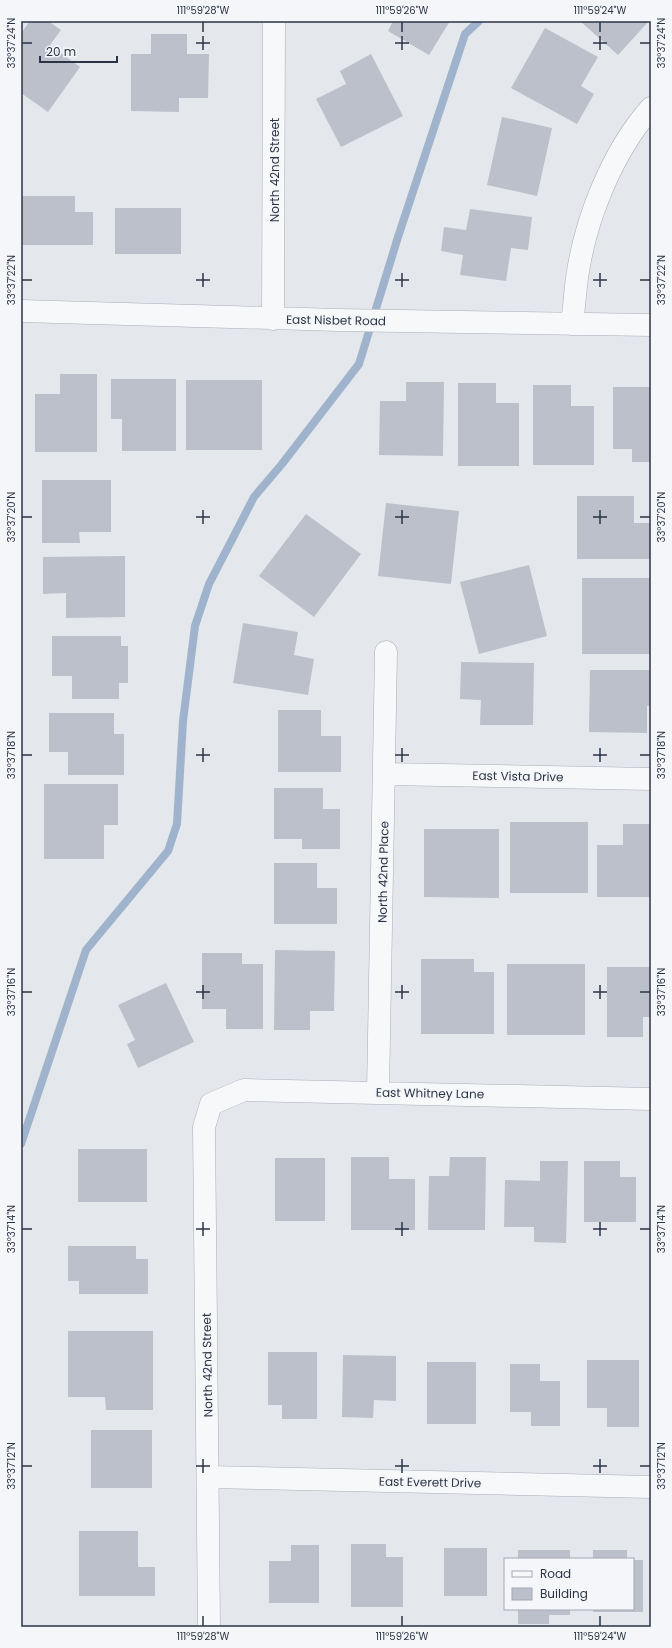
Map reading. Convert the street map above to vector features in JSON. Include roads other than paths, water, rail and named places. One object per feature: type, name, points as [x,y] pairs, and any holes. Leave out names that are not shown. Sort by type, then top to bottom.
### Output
[{"type":"street","name":"North 42nd Street","points":[[273,319],[274,21]]},
{"type":"street","points":[[572,324],[577,277],[590,222],[610,171],[639,122],[651,108]]},
{"type":"street","name":"East Nisbet Road","points":[[21,311],[273,319],[651,325]]},
{"type":"street","name":"North 42nd Place","points":[[378,1092],[385,774],[386,652]]},
{"type":"street","name":"East Vista Drive","points":[[385,774],[651,779]]},
{"type":"street","name":"East Whitney Lane","points":[[212,1104],[244,1090],[651,1099]]},
{"type":"street","name":"North 42nd Street","points":[[209,1627],[209,1477],[204,1127],[212,1104]]},
{"type":"street","name":"East Everett Drive","points":[[209,1477],[651,1487]]},
{"type":"waterway","points":[[21,1144],[86,950],[168,851],[177,824],[183,721],[195,626],[209,584],[254,497],[282,464],[359,364],[398,237],[465,34],[479,21]]}]
